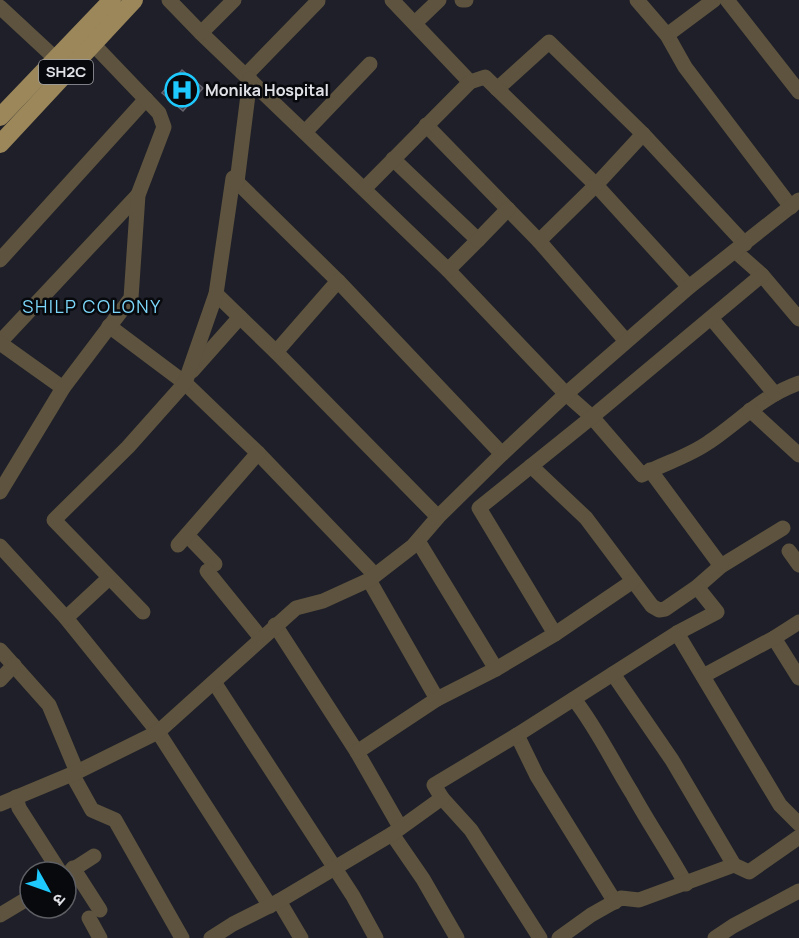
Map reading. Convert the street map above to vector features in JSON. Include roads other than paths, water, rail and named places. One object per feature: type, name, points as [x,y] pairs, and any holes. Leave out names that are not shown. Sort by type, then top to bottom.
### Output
[{"type":"main road","name":"SH2C","points":[[1,115],[112,0]]},
{"type":"main road","name":"SH2C","points":[[0,144],[134,0]]},
{"type":"street","points":[[169,0],[448,270],[566,394],[592,417],[642,475],[690,454],[750,410],[775,394],[799,383]]},
{"type":"street","points":[[201,33],[234,0]]},
{"type":"street","points":[[392,0],[470,82]]},
{"type":"street","points":[[415,23],[439,0]]},
{"type":"street","points":[[0,804],[75,773],[159,732],[296,608],[323,601],[372,577],[418,541],[438,517],[502,454],[626,341],[689,287],[795,204],[685,67],[667,35],[637,0]]},
{"type":"street","points":[[667,35],[714,0]]},
{"type":"street","points":[[727,0],[799,92]]},
{"type":"street","points":[[237,182],[248,77],[318,1]]},
{"type":"street","points":[[0,7],[56,58]]},
{"type":"street","points":[[497,89],[549,42],[643,134],[799,319]]},
{"type":"street","points":[[0,492],[63,388],[131,298],[138,195],[164,127],[159,113],[93,44]]},
{"type":"street","points":[[305,132],[370,64]]},
{"type":"street","points":[[364,189],[470,82],[485,77],[596,185],[689,287]]},
{"type":"street","points":[[0,260],[146,99]]},
{"type":"street","points":[[426,126],[539,241],[626,341]]},
{"type":"street","points":[[539,241],[596,185],[643,134]]},
{"type":"street","points":[[393,159],[478,240]]},
{"type":"street","points":[[186,380],[216,294],[233,178],[338,281],[502,454]]},
{"type":"street","points":[[63,388],[2,348],[138,195]]},
{"type":"street","points":[[448,270],[508,209]]},
{"type":"street","points":[[555,634],[479,508],[762,275]]},
{"type":"street","points":[[276,352],[338,281]]},
{"type":"street","points":[[216,294],[438,517]]},
{"type":"street","points":[[143,612],[54,520],[128,447],[240,317]]},
{"type":"street","points":[[711,318],[775,394]]},
{"type":"street","points":[[109,326],[186,380],[258,453],[372,577],[437,699]]},
{"type":"street","points":[[750,410],[799,455]]},
{"type":"street","points":[[258,453],[183,540],[211,568],[261,638]]},
{"type":"street","points":[[531,466],[586,518],[652,606],[659,610],[665,609],[697,587],[721,566],[783,528]]},
{"type":"street","points":[[650,470],[721,566]]},
{"type":"street","points":[[418,541],[496,669]]},
{"type":"street","points":[[0,546],[66,618],[159,732],[275,903],[302,938]]},
{"type":"street","points":[[789,551],[799,565]]},
{"type":"street","points":[[66,618],[109,578]]},
{"type":"street","points":[[357,752],[437,699],[496,669],[555,634],[633,581]]},
{"type":"street","points":[[540,938],[471,830],[442,798],[434,784],[517,735],[677,633],[717,612],[697,587]]},
{"type":"street","points":[[703,676],[799,622]]},
{"type":"street","points":[[275,625],[357,752],[396,831],[457,938]]},
{"type":"street","points":[[677,633],[780,805],[799,824]]},
{"type":"street","points":[[774,638],[799,678]]},
{"type":"street","points":[[0,650],[49,705],[92,810],[115,820],[182,938]]},
{"type":"street","points":[[0,680],[14,665]]},
{"type":"street","points":[[613,674],[672,760],[734,865],[749,872],[799,837]]},
{"type":"street","points":[[214,682],[353,896],[376,938]]},
{"type":"street","points":[[574,699],[594,724],[629,790],[658,834],[686,884]]},
{"type":"street","points":[[517,735],[537,777],[615,902]]},
{"type":"street","points":[[16,797],[19,808],[58,860]]},
{"type":"street","points":[[211,938],[334,869],[396,831],[442,798]]},
{"type":"street","points":[[78,864],[93,856]]},
{"type":"street","points":[[559,938],[621,898],[639,900],[734,865]]},
{"type":"street","points":[[78,889],[94,914],[100,938]]},
{"type":"street","points":[[715,938],[799,891]]},
{"type":"street","points":[[2,909],[18,902]]},
{"type":"place","name":"Monika Hospital","points":[[182,90]]},
{"type":"district","name":"SHILP COLONY","points":[[92,307]]}]
